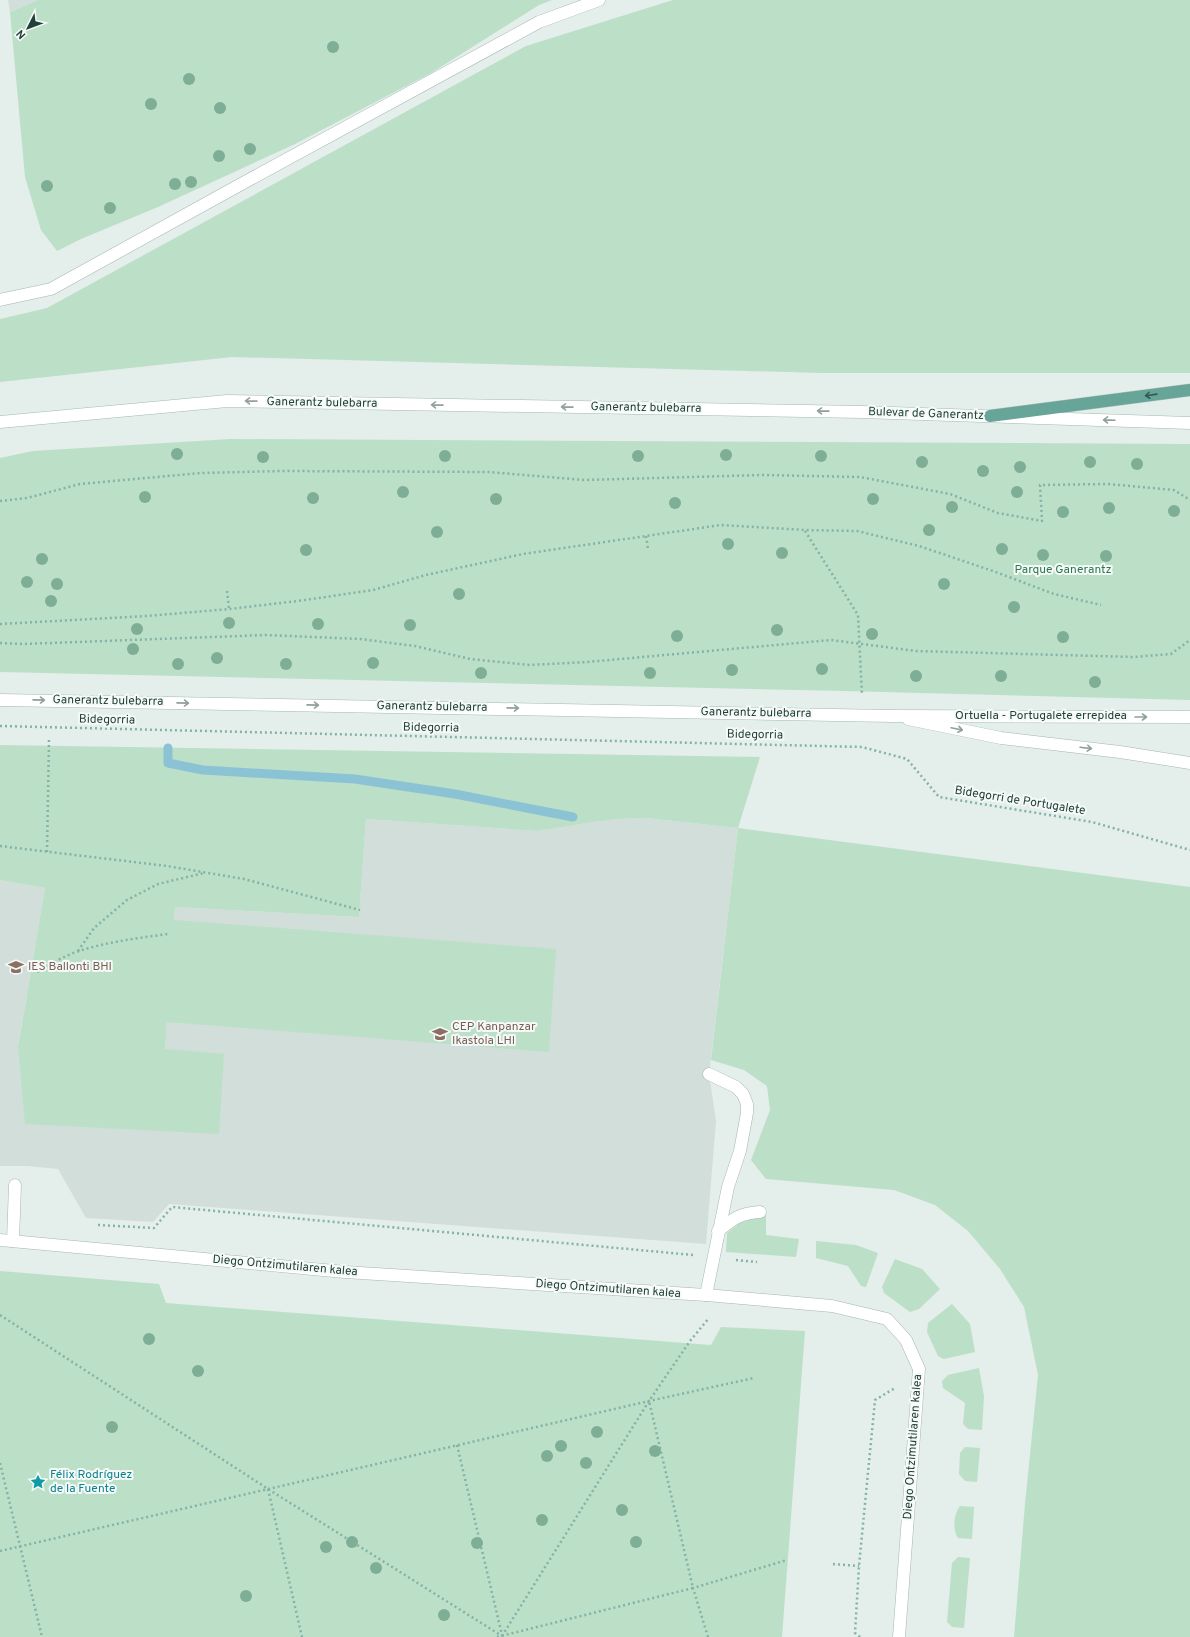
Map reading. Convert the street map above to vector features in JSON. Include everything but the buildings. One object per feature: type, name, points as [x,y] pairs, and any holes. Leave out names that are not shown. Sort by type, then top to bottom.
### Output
[{"type":"main road","points":[[990,416],[1190,390]]},
{"type":"street","points":[[0,300],[52,289],[539,22],[600,0]]},
{"type":"street","name":"Ganerantz bulebarra","points":[[0,422],[227,401],[862,412]]},
{"type":"street","name":"Bulevar de Ganerantz","points":[[862,412],[990,416]]},
{"type":"street","points":[[990,416],[1190,423]]},
{"type":"street","name":"Ganerantz bulebarra","points":[[0,700],[864,714]]},
{"type":"street","points":[[864,714],[892,716],[1001,738],[1120,752],[1190,763]]},
{"type":"street","name":"Ortuella - Portugalete errepidea","points":[[892,716],[1190,717]]},
{"type":"street","points":[[706,1295],[718,1231],[728,1187],[740,1151],[747,1113],[747,1104],[743,1094],[736,1087],[709,1074]]},
{"type":"street","points":[[13,1241],[15,1185]]},
{"type":"street","points":[[718,1231],[732,1219],[745,1213],[760,1212]]},
{"type":"street","name":"Diego Ontzimutilaren kalea","points":[[0,1240],[345,1272],[706,1295],[832,1306],[887,1319],[906,1340],[919,1369],[899,1637]]},
{"type":"path","points":[[0,501],[27,498],[80,484],[201,473],[282,471],[489,472],[584,480],[763,475],[860,477],[950,494],[998,513],[1042,520],[1040,485],[1108,484],[1174,490],[1190,500]]},
{"type":"path","points":[[0,624],[147,616],[298,601],[373,590],[426,575],[523,554],[721,525],[805,530],[857,531],[919,546],[993,571],[1054,594],[1101,605]]},
{"type":"path","points":[[805,530],[858,616],[864,714]]},
{"type":"path","points":[[646,536],[648,549]]},
{"type":"path","points":[[227,592],[229,609]]},
{"type":"path","points":[[0,643],[23,644],[274,635],[376,641],[415,646],[470,658],[530,665],[587,662],[831,640],[916,651],[1133,657],[1171,654],[1190,640]]},
{"type":"path","name":"Bidegorria","points":[[0,726],[862,747]]},
{"type":"path","points":[[47,852],[49,740]]},
{"type":"path","name":"Bidegorri de Portugalete","points":[[862,747],[907,760],[939,797],[1092,822],[1190,850]]},
{"type":"path","points":[[0,846],[167,866],[244,879],[360,910]]},
{"type":"path","points":[[78,951],[94,928],[127,900],[158,884],[207,873]]},
{"type":"path","points":[[36,972],[78,951],[143,937],[168,934]]},
{"type":"path","points":[[92,1225],[154,1228],[172,1207],[757,1262]]},
{"type":"path","points":[[0,1315],[268,1489],[502,1636]]},
{"type":"path","points":[[502,1636],[649,1401],[707,1318],[715,1319]]},
{"type":"path","points":[[0,1551],[754,1378]]},
{"type":"path","points":[[860,1637],[855,1633],[875,1400],[899,1385]]},
{"type":"path","points":[[649,1401],[693,1588],[708,1637]]},
{"type":"path","points":[[457,1445],[502,1636]]},
{"type":"path","points":[[0,1463],[42,1637]]},
{"type":"path","points":[[268,1489],[302,1637]]},
{"type":"path","points":[[497,1637],[693,1588],[787,1560]]},
{"type":"path","points":[[833,1564],[860,1566]]},
{"type":"shaded area","points":[[8,0],[38,0],[10,12]]},
{"type":"shaded area","name":"CEP Kanpanzar Ikastola LHI","points":[[646,818],[738,828],[709,1074],[716,1121],[706,1244],[169,1204],[153,1222],[86,1218],[58,1169],[28,1166],[0,1166],[0,880],[45,888],[18,1046],[165,1049],[175,907],[359,917],[366,819],[537,831],[619,819]]},
{"type":"green space","points":[[38,0],[552,0],[539,5],[431,73],[295,144],[158,207],[81,239],[57,251],[41,230],[25,177],[10,12]]},
{"type":"green space","points":[[673,0],[1190,0],[1190,373],[822,373],[232,357],[0,382],[0,319],[47,308],[526,46]]},
{"type":"green space","name":"Parque Ganerantz","points":[[231,439],[1190,444],[1190,700],[0,672],[0,458],[33,451]]},
{"type":"green space","points":[[0,745],[760,757],[738,828],[646,818],[619,819],[537,831],[366,819],[359,917],[175,907],[174,920],[556,949],[549,1052],[167,1022],[165,1049],[224,1054],[219,1134],[25,1124],[18,1047],[45,888],[0,880]]},
{"type":"green space","points":[[738,828],[1190,887],[1190,1637],[1014,1637],[1038,1375],[1024,1307],[1000,1269],[968,1231],[935,1205],[894,1190],[766,1179],[751,1160],[770,1110],[767,1086],[744,1070],[711,1060]]},
{"type":"green space","points":[[766,1214],[766,1235],[799,1239],[796,1257],[726,1252],[727,1233],[740,1223]]},
{"type":"green space","points":[[816,1241],[856,1245],[878,1253],[866,1287],[861,1286],[848,1266],[816,1258]]},
{"type":"green space","points":[[895,1259],[922,1269],[940,1289],[919,1309],[910,1312],[884,1293],[882,1287]]},
{"type":"green space","points":[[0,1271],[159,1284],[166,1303],[711,1345],[721,1327],[805,1331],[782,1637],[0,1637]]},
{"type":"green space","points":[[952,1304],[970,1324],[975,1352],[944,1359],[938,1356],[927,1332],[928,1323]]},
{"type":"green space","points":[[979,1368],[984,1396],[982,1430],[968,1429],[963,1424],[965,1403],[943,1388],[942,1381],[948,1375]]},
{"type":"green space","points":[[965,1447],[980,1448],[977,1482],[965,1481],[959,1474],[960,1453]]},
{"type":"green space","points":[[960,1506],[974,1507],[972,1539],[958,1538],[956,1534],[954,1522],[956,1513]]},
{"type":"green space","points":[[958,1557],[970,1558],[964,1628],[952,1627],[947,1622],[952,1563]]},
{"type":"waterway","points":[[168,748],[168,763],[203,770],[355,779],[455,794],[573,817]]},
{"type":"place","name":"IES Ballonti BHI","points":[[16,967]]},
{"type":"place","name":"CEP Kanpanzar Ikastola LHI","points":[[440,1034]]},
{"type":"place","name":"Félix Rodríguez de la Fuente","points":[[38,1482]]}]
